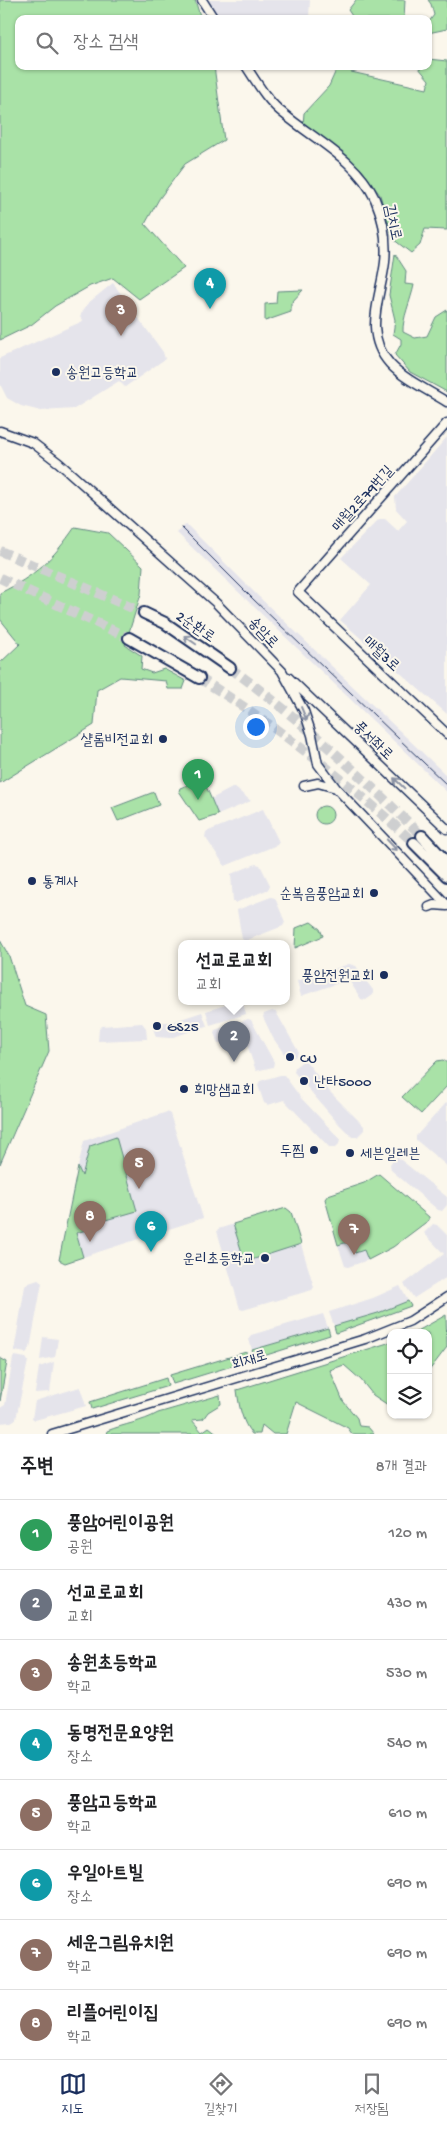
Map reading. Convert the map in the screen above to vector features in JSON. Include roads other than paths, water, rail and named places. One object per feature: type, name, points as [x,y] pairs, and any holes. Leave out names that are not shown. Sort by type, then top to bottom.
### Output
[{"type":"highway","name":"2순환로","points":[[144,613],[165,623],[230,668]]},
{"type":"highway","points":[[129,638],[198,678]]},
{"type":"highway","points":[[447,856],[422,836],[447,863]]},
{"type":"highway","points":[[414,843],[446,875]]},
{"type":"street","points":[[202,0],[211,15]]},
{"type":"street","name":"김치로","points":[[249,70],[282,113],[338,155],[357,172],[370,189],[380,212],[385,242],[384,270],[374,322],[377,341],[381,351],[395,369],[447,402]]},
{"type":"street","name":"매월2로79번길","points":[[298,592],[447,424]]},
{"type":"street","name":"송암로","points":[[0,431],[33,443],[59,463],[216,603],[282,671],[304,711],[312,735],[318,764],[336,788],[447,905]]},
{"type":"street","name":"매월3로","points":[[298,592],[446,732]]},
{"type":"street","name":"풍서좌로","points":[[282,671],[447,829]]},
{"type":"street","points":[[304,786],[318,783],[336,788]]},
{"type":"street","points":[[430,907],[434,905],[447,905]]},
{"type":"street","name":"회재로","points":[[52,1434],[365,1339],[401,1325],[447,1297]]},
{"type":"tunnel","points":[[0,551],[144,613]]},
{"type":"tunnel","points":[[0,578],[129,638]]},
{"type":"tunnel","points":[[230,668],[305,727],[376,791],[422,836]]},
{"type":"tunnel","points":[[199,678],[256,715],[311,755],[414,843]]},
{"type":"railway","points":[[182,528],[254,600],[447,785]]},
{"type":"place","name":"동명전문요양원","points":[[210,309]]},
{"type":"place","name":"송원초등학교","points":[[121,336]]},
{"type":"place","name":"송원고등학교","points":[[56,372]]},
{"type":"place","name":"샬롬비전교회","points":[[163,739]]},
{"type":"place","name":"풍암어린이공원","points":[[198,800]]},
{"type":"place","name":"통계사","points":[[32,881]]},
{"type":"place","name":"순복음풍암교회","points":[[374,893]]},
{"type":"place","name":"풍암전원교회","points":[[384,975]]},
{"type":"place","name":"GS25","points":[[157,1026]]},
{"type":"place","name":"CU","points":[[290,1057]]},
{"type":"place","name":"선교로교회","points":[[234,1062]]},
{"type":"place","name":"난타5000","points":[[304,1081]]},
{"type":"place","name":"희망샘교회","points":[[184,1089]]},
{"type":"place","name":"두찜","points":[[314,1150]]},
{"type":"place","name":"세븐일레븐","points":[[350,1153]]},
{"type":"place","name":"풍암고등학교","points":[[139,1189]]},
{"type":"place","name":"리플어린이집","points":[[90,1242]]},
{"type":"place","name":"우일아트빌","points":[[151,1252]]},
{"type":"place","name":"세운그림유치원","points":[[354,1255]]},
{"type":"place","name":"운리초등학교","points":[[265,1258]]}]
